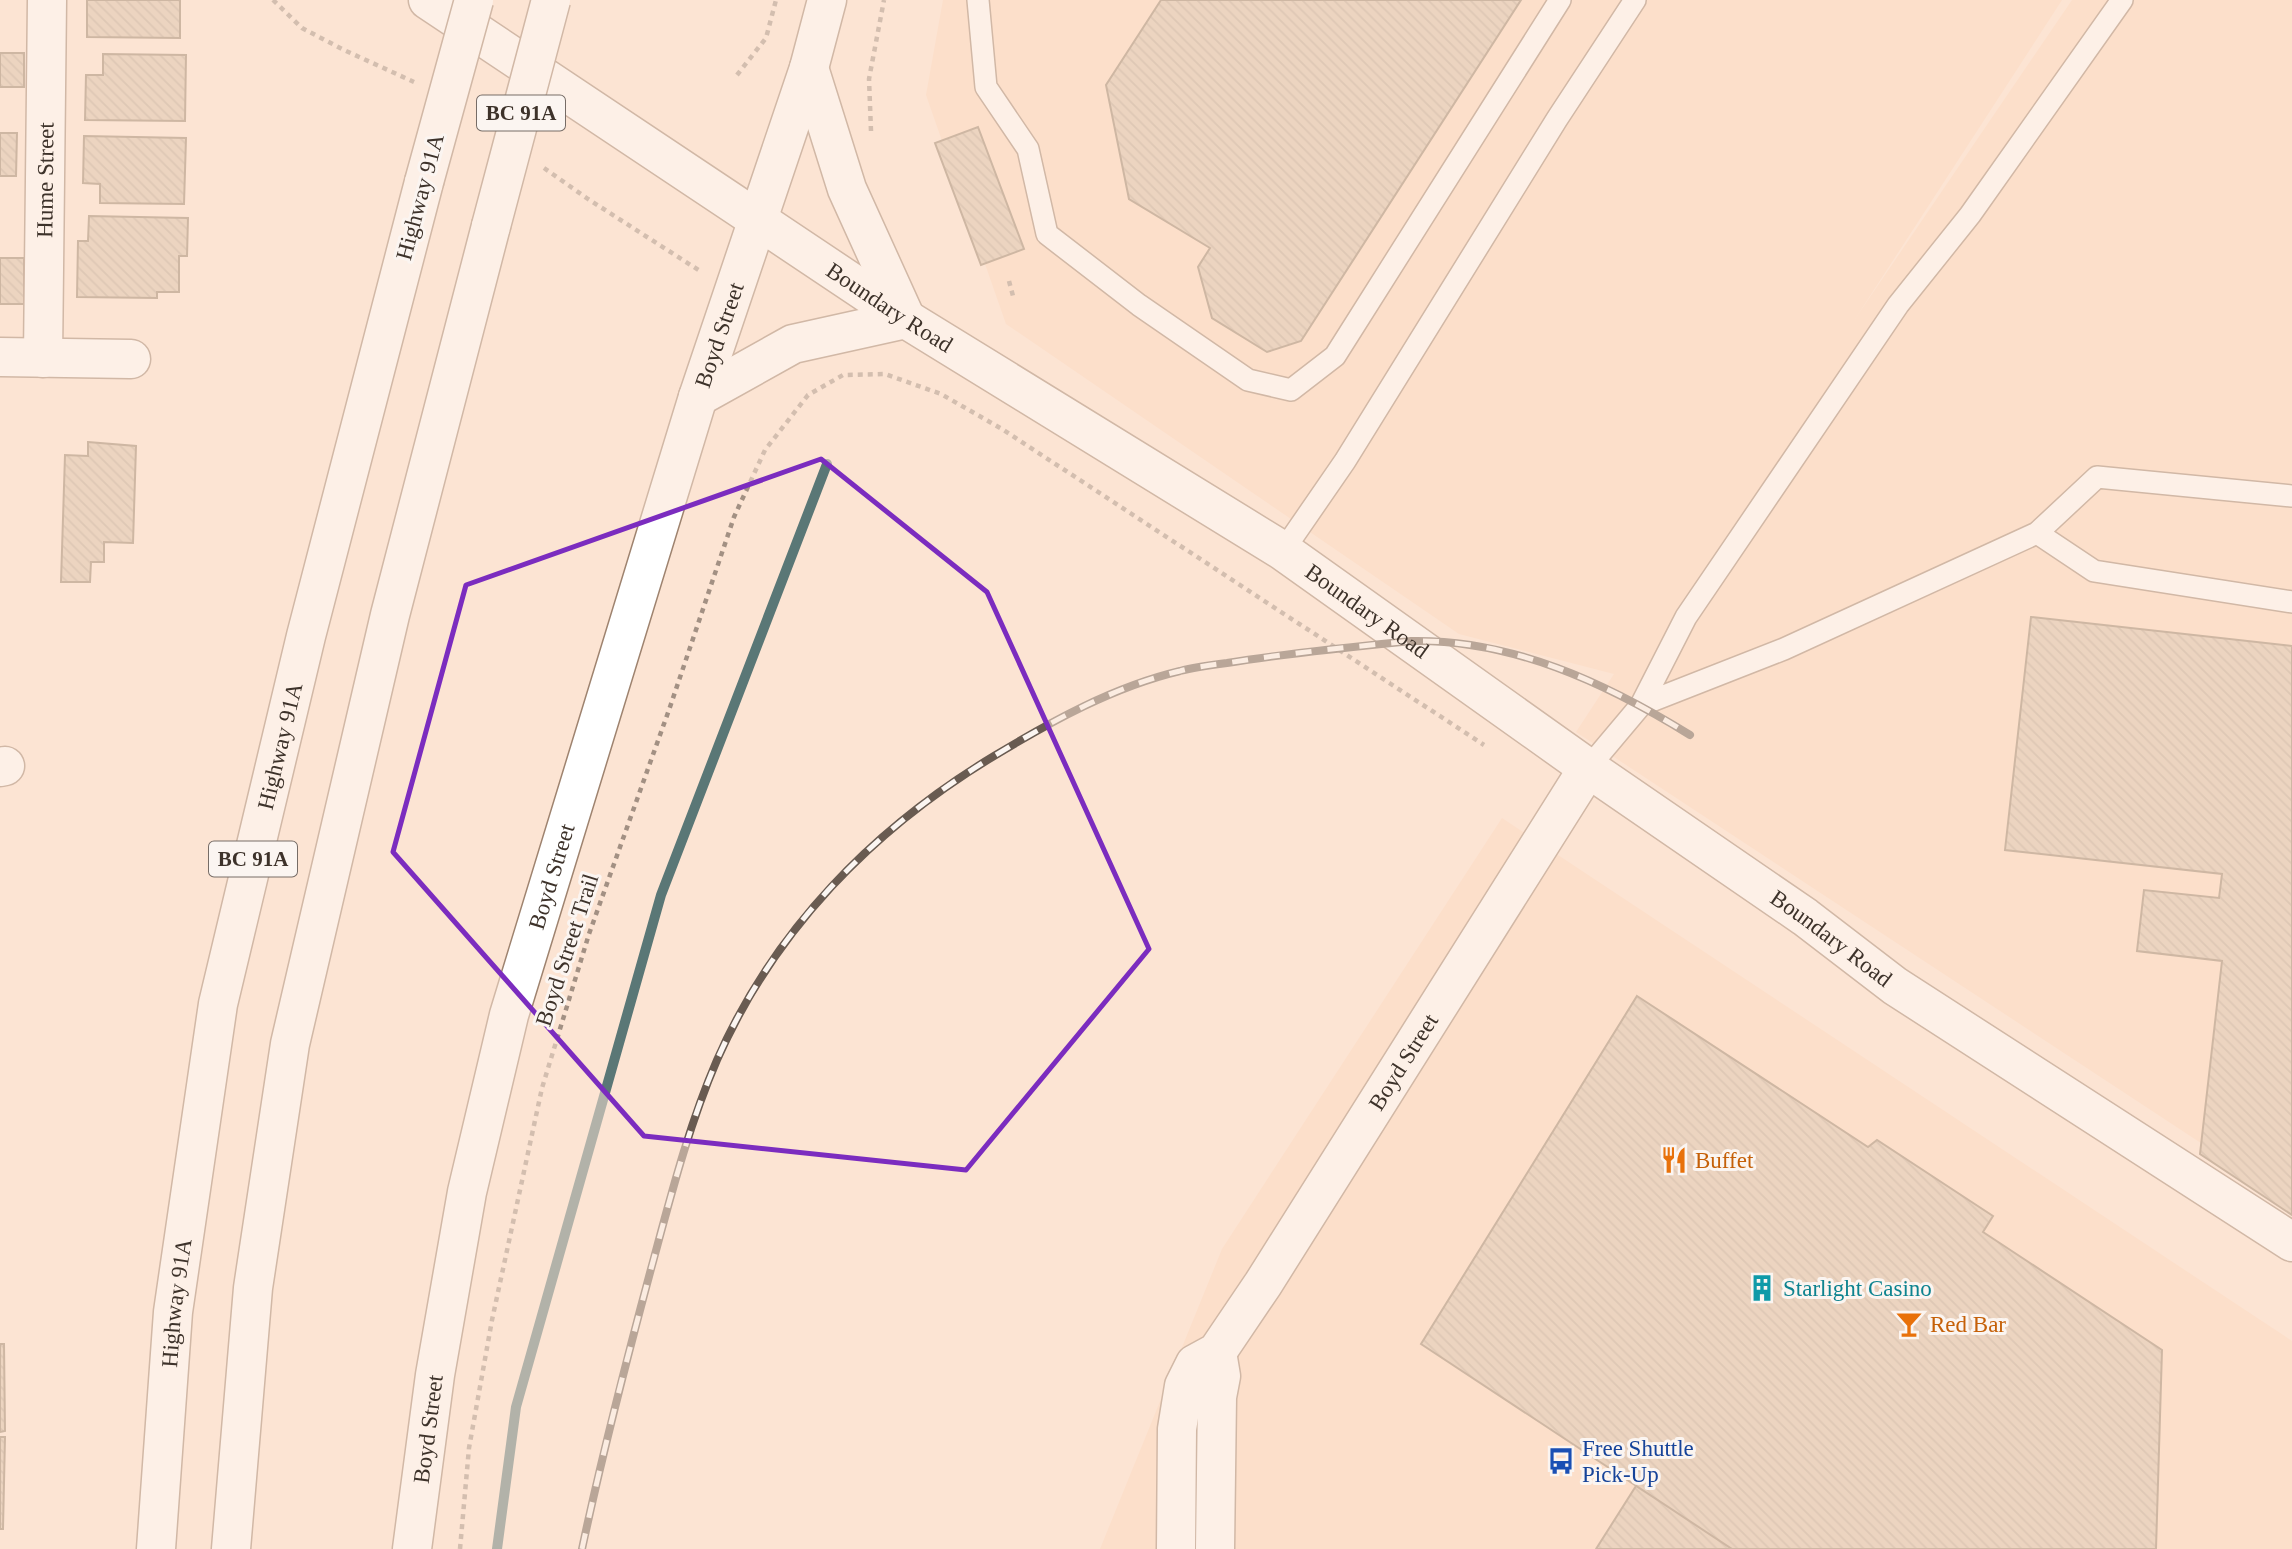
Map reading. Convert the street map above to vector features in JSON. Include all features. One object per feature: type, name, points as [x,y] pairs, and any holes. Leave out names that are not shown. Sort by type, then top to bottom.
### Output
[{"type":"main road","name":"Hume Street","points":[[43,358],[47,0]]},
{"type":"main road","name":"Boundary Road","points":[[428,0],[906,319],[1283,551],[1588,768],[1805,917],[1895,986],[2292,1242]]},
{"type":"main road","name":"Highway 91A","points":[[156,1549],[173,1312],[218,1004],[306,636],[474,0]]},
{"type":"main road","name":"BC 91A","points":[[231,1549],[253,1288],[290,1044],[390,615],[551,0]]},
{"type":"main road","name":"Boyd Street","points":[[412,1549],[435,1375],[467,1192],[509,1015],[698,397],[809,68],[827,0]]},
{"type":"main road","points":[[698,397],[793,344],[906,319],[847,189],[809,68]]},
{"type":"main road","points":[[0,357],[131,359]]},
{"type":"main road","name":"Boyd Street","points":[[1176,1549],[1177,1429],[1184,1386],[1195,1364],[1217,1352],[1588,768]]},
{"type":"main road","points":[[1215,1549],[1217,1397],[1221,1376],[1217,1352]]},
{"type":"lane","points":[[978,0],[986,87],[1028,149],[1047,234],[1139,304],[1248,380],[1291,390],[1335,356],[1560,0]]},
{"type":"lane","points":[[1283,551],[1345,461],[1557,119],[1635,0]]},
{"type":"lane","points":[[1588,768],[1641,705],[1686,617],[1882,328],[1970,215],[2122,0]]},
{"type":"lane","points":[[1641,705],[1784,649],[2037,533],[2097,477],[2292,496]]},
{"type":"lane","points":[[2037,533],[2094,571],[2292,602]]},
{"type":"path","points":[[737,75],[766,38],[776,0]]},
{"type":"path","points":[[872,141],[869,79],[884,0]]},
{"type":"path","points":[[1009,281],[1013,296]]},
{"type":"path","name":"Boyd Street Trail","points":[[460,1549],[468,1448],[492,1320],[546,1076],[589,934],[734,517],[765,450],[808,395]]},
{"type":"highlighted area","points":[[821,459],[987,592],[1149,949],[966,1170],[644,1136],[393,852],[466,585]]},
{"type":"shaded area","points":[[943,0],[2062,0],[1855,319],[2072,0],[2292,0],[2292,1203],[1576,732],[1614,674],[1459,634],[1006,324],[926,95]]},
{"type":"shaded area","points":[[1502,818],[2292,1341],[2292,1549],[1100,1549],[1222,1249]]},
{"type":"building","points":[[87,0],[180,0],[180,38],[87,37]]},
{"type":"building","points":[[1161,0],[1521,0],[1301,341],[1267,352],[1212,318],[1198,267],[1210,248],[1129,199],[1106,85]]},
{"type":"building","points":[[0,53],[24,53],[24,87],[0,87]]},
{"type":"building","points":[[103,54],[186,55],[185,121],[85,120],[86,75],[103,75]]},
{"type":"building","points":[[978,127],[1024,249],[981,265],[935,143]]},
{"type":"building","points":[[0,133],[17,133],[16,176],[0,176]]},
{"type":"building","points":[[84,136],[186,138],[184,204],[100,203],[100,184],[83,183]]},
{"type":"building","points":[[89,216],[188,218],[187,256],[179,256],[179,292],[157,292],[157,298],[77,297],[78,241],[88,241]]},
{"type":"building","points":[[0,258],[24,258],[24,304],[0,304]]},
{"type":"building","points":[[88,442],[136,446],[133,543],[104,542],[104,562],[91,562],[90,582],[61,582],[65,455],[88,456]]},
{"type":"building","points":[[2031,617],[2292,646],[2292,1215],[2200,1154],[2222,961],[2137,951],[2144,890],[2219,898],[2222,874],[2005,850]]},
{"type":"building","name":"Starlight Casino","points":[[1637,996],[1868,1147],[1877,1140],[1993,1216],[1983,1232],[2162,1350],[2156,1549],[1732,1549],[1421,1344]]},
{"type":"building","points":[[0,1344],[4,1344],[5,1431],[0,1432]]},
{"type":"building","points":[[0,1437],[5,1437],[3,1529],[0,1529]]},
{"type":"building","points":[[1636,1486],[1656,1499],[1732,1549],[1596,1549]]},
{"type":"waterway","points":[[497,1549],[516,1407],[661,895],[827,464]]},
{"type":"railway","points":[[582,1549],[665,1216],[688,1137],[717,1060],[740,1013],[767,968],[798,926],[868,850],[950,785],[1038,730],[1107,696],[1155,678],[1191,668],[1250,659],[1411,641],[1449,642],[1522,656],[1591,682],[1690,735]]},
{"type":"place","name":"Buffet","points":[[1674,1160]]},
{"type":"place","name":"Starlight Casino","points":[[1762,1288]]},
{"type":"place","name":"Red Bar","points":[[1909,1324]]},
{"type":"place","name":"Free Shuttle Pick-Up","points":[[1561,1461]]}]
